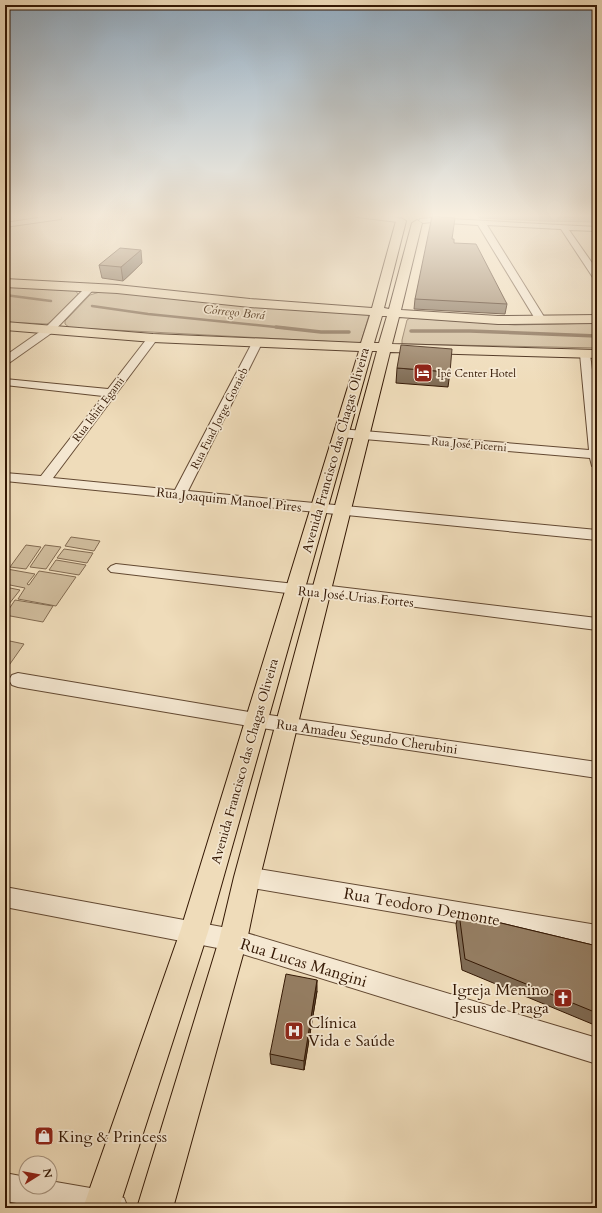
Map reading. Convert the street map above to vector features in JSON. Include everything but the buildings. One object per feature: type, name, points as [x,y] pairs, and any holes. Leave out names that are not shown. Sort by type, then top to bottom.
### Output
[{"type":"main road","points":[[387,306],[392,272]]},
{"type":"main road","points":[[387,306],[401,272]]},
{"type":"main road","points":[[5,283],[124,290],[250,303],[387,306],[498,320],[597,319]]},
{"type":"main road","name":"Avenida Francisco das Chagas Oliveira","points":[[106,1207],[194,932],[318,508],[351,434],[387,306]]},
{"type":"main road","points":[[5,326],[152,338],[375,348],[591,354]]},
{"type":"main road","name":"Avenida Francisco das Chagas Oliveira","points":[[155,1208],[233,940],[247,877],[344,510],[351,434]]},
{"type":"street","points":[[511,272],[541,320]]},
{"type":"street","points":[[5,360],[49,330],[90,288]]},
{"type":"street","name":"Rua Ishiti Egami","points":[[44,481],[152,338]]},
{"type":"street","name":"Rua Fuad Jorge Goraieb","points":[[180,493],[257,343]]},
{"type":"street","points":[[591,354],[597,458]]},
{"type":"street","points":[[5,382],[110,393]]},
{"type":"street","name":"Rua José Picerni","points":[[351,434],[597,458]]},
{"type":"street","name":"Rua Joaquim Manoel Pires","points":[[5,477],[597,535]]},
{"type":"street","name":"Rua José Urias Fortes","points":[[116,569],[295,589],[322,590],[597,624]]},
{"type":"street","name":"Rua Amadeu Segundo Cherubini","points":[[18,680],[255,720],[597,770]]},
{"type":"street","name":"Rua Teodoro Demonte","points":[[247,877],[597,936]]},
{"type":"street","name":"Rua Lucas Mangini","points":[[5,897],[233,940],[597,1051]]},
{"type":"street","points":[[5,1187],[106,1207]]},
{"type":"shaded area","points":[[5,285],[75,290],[78,294],[51,322],[47,324],[5,322]]},
{"type":"shaded area","points":[[103,291],[369,315],[361,342],[357,343],[70,328],[65,324],[65,321],[90,295]]},
{"type":"shaded area","points":[[410,318],[515,325],[597,323],[597,348],[402,344],[407,320]]},
{"type":"shaded area","points":[[71,537],[100,541],[94,551],[65,546]]},
{"type":"shaded area","points":[[26,545],[41,547],[26,569],[10,567]]},
{"type":"shaded area","points":[[45,545],[61,547],[46,569],[30,567]]},
{"type":"shaded area","points":[[64,549],[93,553],[87,563],[57,558]]},
{"type":"shaded area","points":[[56,560],[86,565],[79,575],[49,570]]},
{"type":"shaded area","points":[[7,569],[35,574],[27,584],[29,585],[39,571],[76,577],[56,606],[18,599],[25,588],[5,584],[5,572]]},
{"type":"shaded area","points":[[5,587],[20,590],[5,609]]},
{"type":"shaded area","points":[[15,600],[53,606],[43,622],[5,615]]},
{"type":"shaded area","points":[[5,640],[24,644],[5,671]]},
{"type":"waterway","name":"Córrego Borá","points":[[5,295],[51,301]]},
{"type":"waterway","name":"Córrego Borá","points":[[92,306],[148,314],[285,328]]},
{"type":"waterway","name":"Córrego Borá","points":[[276,327],[285,328]]},
{"type":"waterway","name":"Córrego Borá","points":[[285,328],[321,332],[349,332]]},
{"type":"waterway","name":"Córrego Borá","points":[[411,331],[470,331],[597,336]]},
{"type":"place","name":"Ipê Center Hotel","points":[[423,373]]},
{"type":"place","name":"Igreja Menino Jesus de Praga","points":[[563,998]]},
{"type":"place","name":"Clínica Vida e Saúde","points":[[294,1031]]},
{"type":"place","name":"King & Princess","points":[[44,1136]]}]
